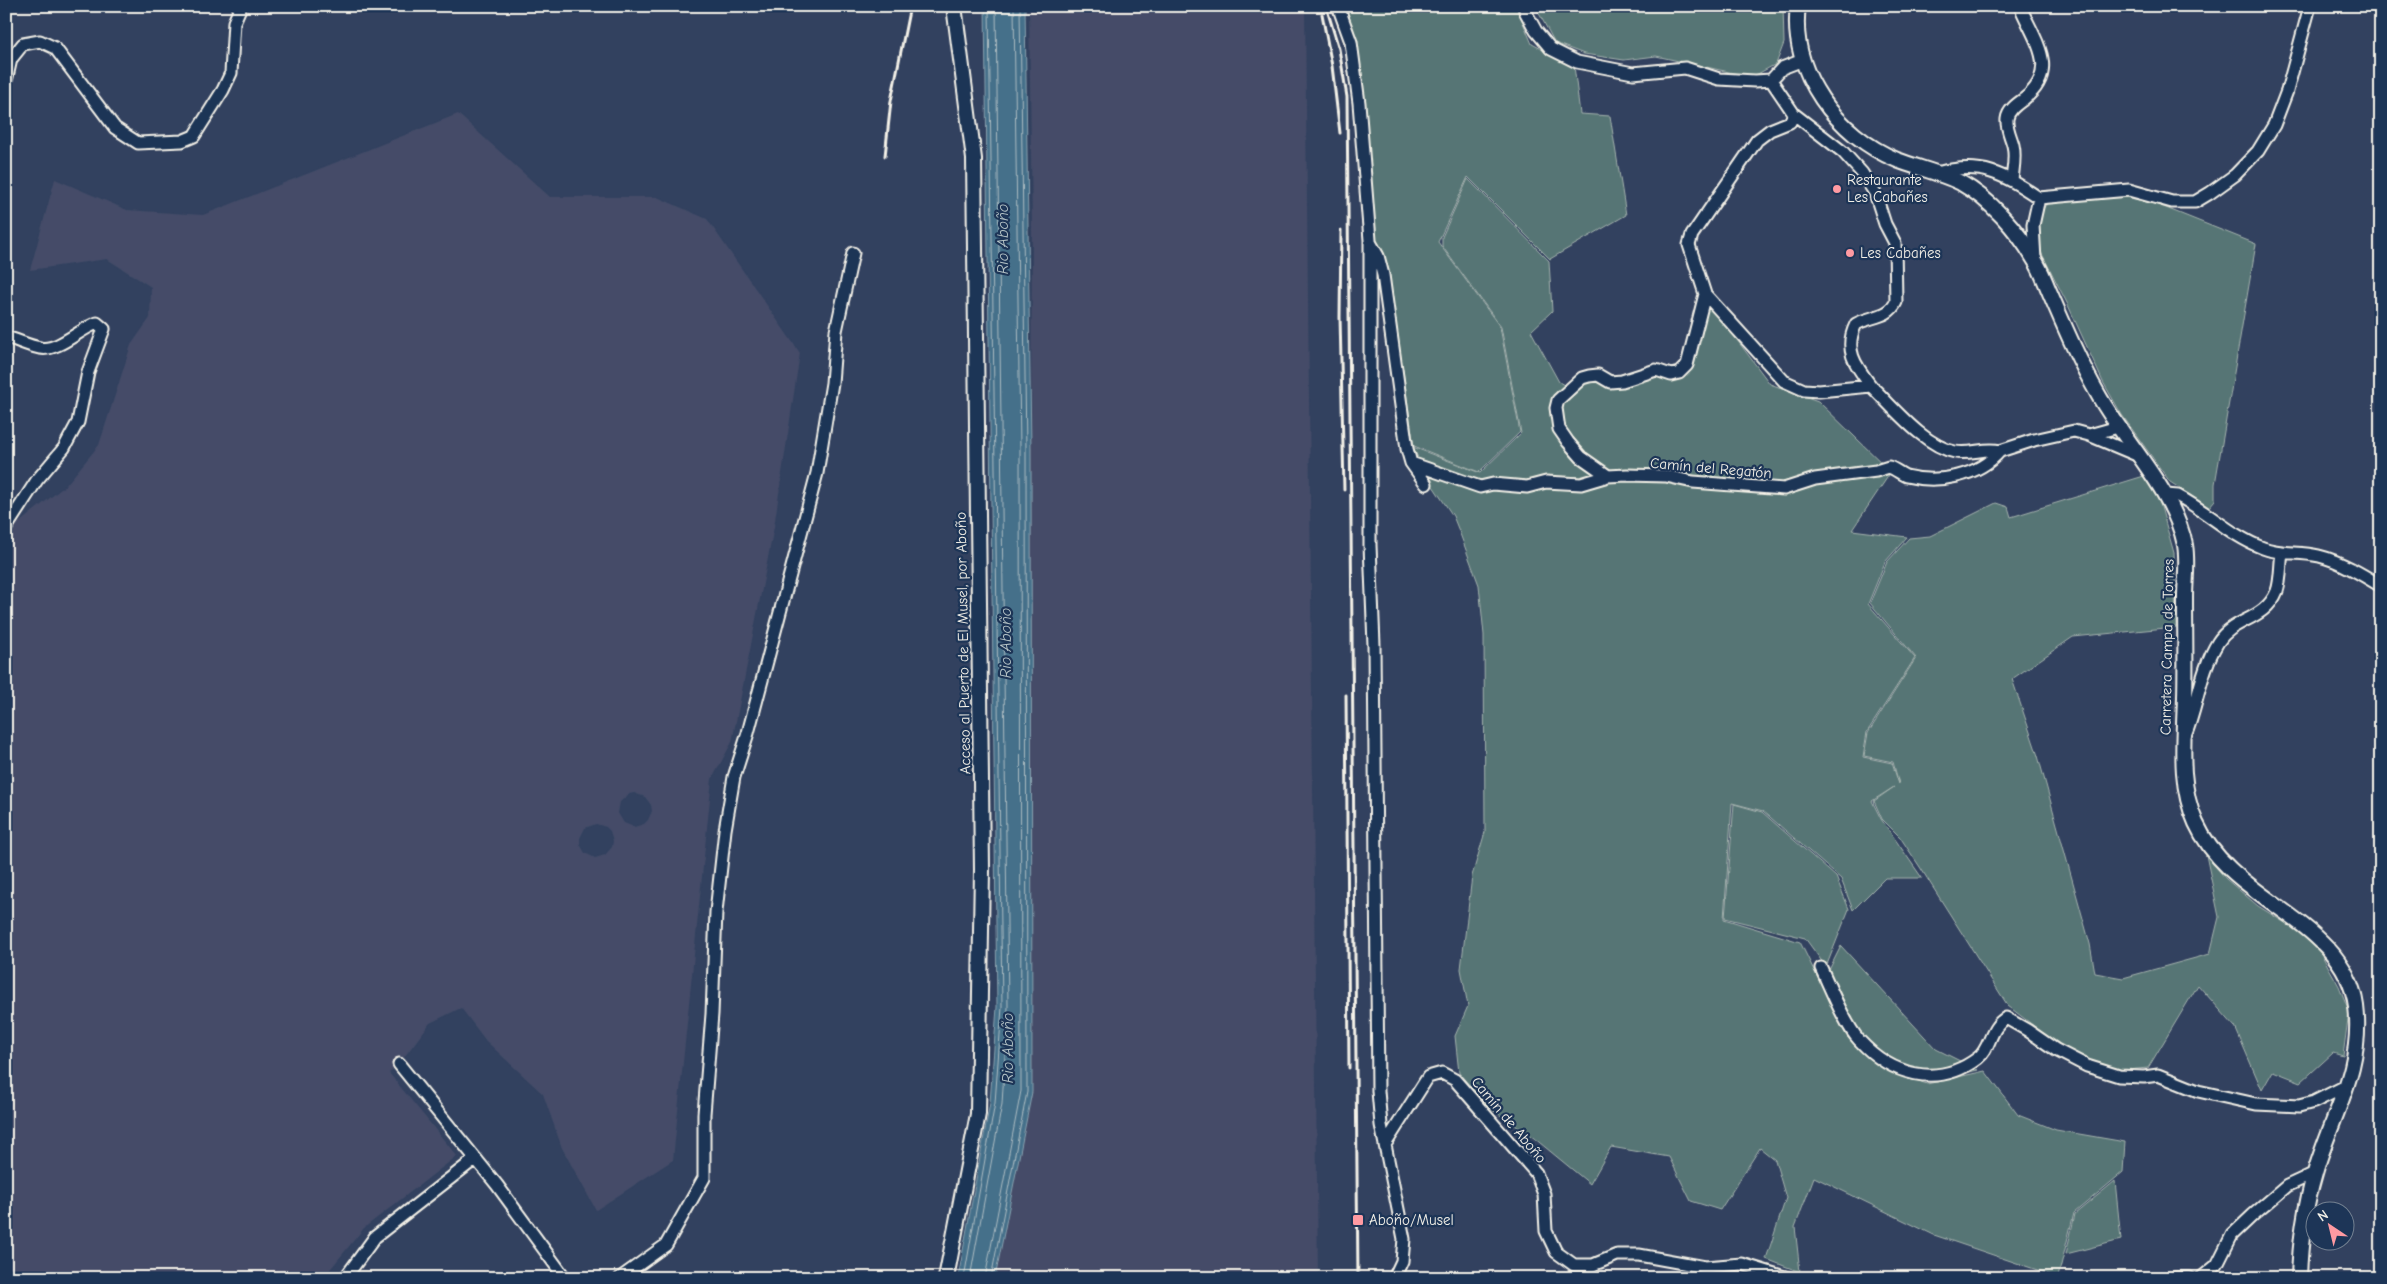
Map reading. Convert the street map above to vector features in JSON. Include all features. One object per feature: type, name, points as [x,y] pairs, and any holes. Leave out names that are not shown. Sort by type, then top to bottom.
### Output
[{"type":"street","points":[[6,81],[12,59],[23,44],[40,41],[55,48],[115,128],[138,143],[182,141],[194,136],[223,90],[231,73],[234,22],[241,6]]},
{"type":"street","name":"Acceso al Puerto de El Musel, por Aboño","points":[[946,1278],[978,1114],[982,870],[974,159],[954,6]]},
{"type":"street","points":[[1338,6],[1351,42],[1359,103],[1370,240],[1370,535],[1375,703],[1378,1091],[1381,1125],[1404,1238],[1402,1261],[1394,1278]]},
{"type":"street","name":"Carretera Campa de Torres","points":[[1798,6],[1796,22],[1804,60],[1822,102],[1836,120],[1854,134],[1894,159],[1937,173],[1965,185],[1993,208],[2016,233],[2036,260],[2085,369],[2118,427],[2166,495],[2185,545],[2185,687],[2182,743],[2187,798],[2197,824],[2213,853],[2259,895],[2305,926],[2319,939],[2337,959],[2353,989],[2357,1038],[2348,1085],[2315,1173],[2303,1226],[2299,1278]]},
{"type":"street","points":[[2012,180],[2014,147],[2007,118],[2011,110],[2032,93],[2039,83],[2043,74],[2044,60],[2020,6]]},
{"type":"street","points":[[1937,173],[1970,168],[1988,171],[2012,180],[2039,198],[2129,190],[2172,202],[2195,202],[2235,175],[2258,152],[2274,125],[2287,91],[2310,6]]},
{"type":"street","points":[[1525,11],[1536,31],[1552,49],[1577,62],[1632,73],[1685,68],[1719,79],[1771,80],[1782,68],[1804,60]]},
{"type":"street","points":[[1771,80],[1794,114],[1843,152],[1862,174],[1875,193],[1885,224],[1895,243],[1896,302],[1893,309],[1888,313],[1856,324],[1852,332],[1851,352],[1854,363],[1871,386],[1919,432],[1938,445],[1953,452],[1970,453],[1989,448],[2000,451],[2034,440],[2074,431],[2139,456]]},
{"type":"street","points":[[1794,114],[1790,122],[1770,130],[1758,140],[1692,235],[1690,245],[1705,294],[1784,381],[1804,390],[1871,386]]},
{"type":"street","points":[[2036,260],[2033,225],[2039,198]]},
{"type":"street","points":[[1370,240],[1378,256],[1383,275],[1411,463],[1426,484]]},
{"type":"street","points":[[620,1278],[666,1246],[704,1178],[704,1114],[712,1014],[716,912],[725,830],[734,777],[748,733],[817,473],[832,383],[836,332],[853,253]]},
{"type":"street","points":[[1608,476],[1581,456],[1559,429],[1556,408],[1558,400],[1582,378],[1589,376],[1598,375],[1610,382],[1635,378],[1656,370],[1670,375],[1679,374],[1687,365],[1705,294]]},
{"type":"street","points":[[6,337],[42,349],[60,345],[83,328],[97,323],[104,329],[88,372],[78,422],[64,448],[37,480],[6,528]]},
{"type":"street","points":[[2088,435],[2118,427]]},
{"type":"street","name":"Camín del Regatón","points":[[1411,463],[1480,486],[1493,484],[1527,486],[1546,482],[1581,484],[1608,476],[1666,476],[1693,482],[1784,489],[1802,485],[1816,479],[1876,471],[1889,467],[1904,476],[1946,480],[1961,475],[1993,459],[2000,451]]},
{"type":"street","points":[[2166,495],[2178,496],[2237,537],[2265,549],[2282,553],[2298,552],[2321,556],[2362,574],[2381,586]]},
{"type":"street","points":[[2182,743],[2192,720],[2202,676],[2216,645],[2231,628],[2262,613],[2270,602],[2277,590],[2282,553]]},
{"type":"street","points":[[1821,968],[1858,1039],[1885,1062],[1904,1073],[1928,1077],[1962,1068],[1980,1056],[1997,1024],[2006,1018],[2056,1050],[2087,1066],[2119,1076],[2144,1077],[2158,1075],[2198,1091],[2256,1104],[2299,1106],[2314,1102],[2348,1085]]},
{"type":"street","points":[[399,1064],[476,1159],[565,1278]]},
{"type":"street","name":"Camín de Aboño","points":[[1386,1143],[1428,1076],[1442,1073],[1455,1080],[1536,1173],[1544,1194],[1546,1231],[1556,1252],[1574,1265],[1593,1265],[1617,1254],[1639,1255],[1705,1273],[1742,1264],[1788,1278]]},
{"type":"street","points":[[345,1278],[375,1237],[476,1159]]},
{"type":"street","points":[[2201,1278],[2216,1265],[2232,1235],[2253,1215],[2286,1186],[2315,1173]]},
{"type":"street","points":[[2175,1278],[2190,1278]]},
{"type":"shaded area","points":[[1029,6],[1305,6],[1318,1278],[995,1278],[1032,1092],[1030,639],[1032,229]]},
{"type":"shaded area","points":[[458,114],[550,197],[657,197],[707,219],[800,353],[774,527],[732,742],[712,779],[673,1160],[596,1210],[562,1148],[543,1094],[486,1041],[461,1008],[430,1023],[399,1064],[389,1073],[457,1156],[364,1228],[323,1278],[6,1278],[6,515],[20,522],[66,485],[99,445],[131,345],[150,318],[151,287],[107,259],[30,270],[55,179],[127,210],[203,215]],"holes":[[[634,793],[645,797],[651,805],[652,811],[644,824],[634,827],[624,823],[618,813],[620,802],[629,794]],[[596,824],[606,827],[610,831],[613,841],[612,847],[605,855],[595,858],[585,853],[580,844],[580,838],[585,828]]]},
{"type":"green space","points":[[1344,6],[1516,6],[1532,44],[1574,66],[1580,114],[1610,116],[1626,215],[1550,259],[1468,177],[1438,242],[1500,327],[1520,432],[1479,472],[1414,446],[1388,268],[1375,236],[1360,80]]},
{"type":"green space","points":[[1535,6],[1783,6],[1784,43],[1776,64],[1752,77],[1656,56],[1624,60],[1584,54],[1555,43]]},
{"type":"green space","points":[[1468,179],[1549,261],[1552,311],[1531,331],[1559,382],[1574,391],[1594,379],[1657,372],[1675,379],[1705,305],[1710,304],[1770,384],[1818,401],[1891,472],[1852,530],[1907,537],[1885,562],[1868,604],[1915,658],[1867,732],[1863,757],[1892,763],[1899,784],[1893,762],[1864,756],[1868,733],[1916,658],[1870,603],[1887,562],[1909,538],[1930,536],[1996,503],[2008,507],[2011,517],[2144,476],[2159,500],[2174,553],[2176,627],[2073,637],[2012,679],[2038,756],[2090,944],[2095,973],[2123,978],[2210,954],[2219,917],[2206,855],[2226,879],[2258,906],[2298,931],[2320,952],[2339,986],[2349,1011],[2343,1056],[2333,1053],[2301,1082],[2273,1071],[2262,1090],[2235,1027],[2198,985],[2148,1068],[2115,1071],[2073,1056],[2008,1006],[1900,837],[1882,819],[1874,801],[1894,787],[1872,801],[1881,819],[1922,878],[1885,878],[1853,910],[1841,879],[1763,811],[1732,803],[1724,919],[1800,942],[1847,1037],[1889,1071],[1927,1084],[1985,1071],[2018,1115],[2056,1130],[2125,1142],[2123,1172],[2074,1213],[2058,1277],[1934,1235],[1814,1177],[1795,1227],[1800,1272],[1766,1259],[1786,1198],[1775,1160],[1760,1148],[1720,1210],[1691,1201],[1669,1157],[1611,1147],[1590,1184],[1534,1138],[1488,1107],[1459,1073],[1455,1036],[1468,1006],[1461,969],[1472,876],[1485,832],[1484,635],[1479,585],[1459,531],[1453,516],[1427,477],[1413,447],[1480,473],[1521,433],[1501,327],[1442,246],[1442,237]]},
{"type":"green space","points":[[2126,197],[2156,204],[2256,244],[2215,484],[2215,500],[2209,507],[2170,482],[2122,415],[2103,382],[2067,303],[2039,248],[2039,213],[2047,204],[2089,198]]},
{"type":"green space","points":[[1734,804],[1762,812],[1836,877],[1849,909],[1826,967],[1805,938],[1725,918]]},
{"type":"green space","points":[[1841,946],[1936,1049],[1978,1070],[1927,1082],[1889,1070],[1849,1036],[1839,1016],[1829,970]]},
{"type":"green space","points":[[2115,1181],[2121,1240],[2066,1254],[2075,1214]]},
{"type":"water","name":"Rio Aboño","points":[[985,6],[1025,6],[1031,449],[1032,1092],[995,1278],[958,1278],[990,1103],[997,1007]]},
{"type":"railway","points":[[885,156],[891,101],[910,6]]},
{"type":"railway","points":[[1326,6],[1339,49],[1347,97],[1358,1278]]},
{"type":"railway","points":[[1322,14],[1332,66],[1340,133]]},
{"type":"railway","points":[[1341,230],[1340,317],[1344,490]]},
{"type":"railway","points":[[1346,695],[1349,1068]]},
{"type":"place","name":"Restaurante Les Cabañes","points":[[1837,189]]},
{"type":"place","name":"Les Cabañes","points":[[1850,253]]},
{"type":"place","name":"Aboño/Musel","points":[[1358,1220]]}]
